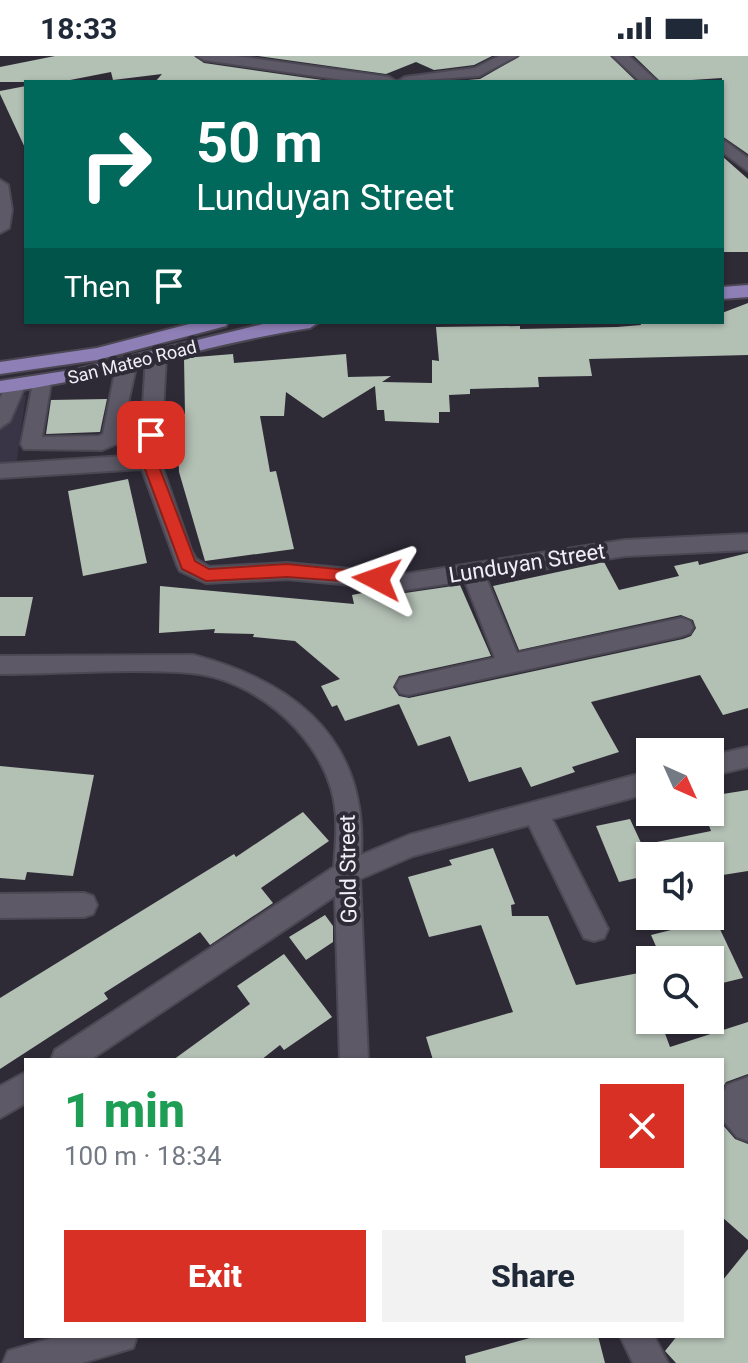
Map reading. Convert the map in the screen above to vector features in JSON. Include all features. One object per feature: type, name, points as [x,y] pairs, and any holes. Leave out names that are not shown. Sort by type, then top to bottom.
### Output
[{"type":"main road","points":[[724,278],[748,276]]},
{"type":"main road","points":[[724,293],[748,291]]},
{"type":"main road","name":"San Mateo Road","points":[[0,368],[97,354],[211,324]]},
{"type":"main road","name":"San Mateo Road","points":[[7,387],[126,367],[241,334],[298,324]]},
{"type":"street","points":[[204,56],[375,80]]},
{"type":"street","points":[[420,80],[479,72],[499,65],[510,56]]},
{"type":"street","points":[[620,56],[648,80]]},
{"type":"street","points":[[724,146],[748,166]]},
{"type":"street","points":[[0,228],[4,210],[1,195]]},
{"type":"street","name":"Lunduyan Street","points":[[156,357],[150,461],[180,550],[188,565],[206,575],[287,571],[405,582],[625,548],[748,542]]},
{"type":"street","points":[[41,382],[31,444],[102,443],[112,438],[126,367]]},
{"type":"street","points":[[0,421],[7,387]]},
{"type":"street","points":[[0,471],[150,461]]},
{"type":"street","points":[[473,573],[509,663]]},
{"type":"street","points":[[408,686],[682,627]]},
{"type":"street","name":"Gold Street","points":[[0,665],[193,664],[231,674],[263,689],[297,713],[328,751],[344,788],[350,826],[347,873],[354,1058]]},
{"type":"street","points":[[724,763],[748,757]]},
{"type":"street","points":[[68,1058],[347,873],[409,846],[636,786]]},
{"type":"street","points":[[535,812],[594,929]]},
{"type":"street","points":[[0,906],[84,905]]},
{"type":"street","points":[[0,1103],[24,1087]]},
{"type":"street","points":[[20,1363],[114,1338]]},
{"type":"street","points":[[637,1338],[651,1363]]},
{"type":"shaded area","points":[[26,395],[16,466],[0,467],[0,397]]},
{"type":"building","points":[[55,56],[194,56],[204,63],[322,80],[157,80],[162,74],[113,80],[111,72],[70,80],[0,82],[0,67]]},
{"type":"building","points":[[258,56],[492,56],[474,65],[434,70],[416,62],[386,74]]},
{"type":"building","points":[[520,56],[610,56],[635,80],[468,80],[480,79]]},
{"type":"building","points":[[634,56],[748,56],[748,154],[724,137],[722,78],[659,80]]},
{"type":"building","points":[[24,86],[24,146],[0,94],[0,91]]},
{"type":"building","points":[[724,158],[748,179],[748,252],[724,252]]},
{"type":"building","points":[[748,303],[748,355],[589,359],[592,376],[538,377],[539,387],[470,389],[470,394],[449,395],[450,412],[439,412],[439,423],[385,421],[384,410],[377,410],[375,386],[323,418],[286,392],[284,416],[260,416],[270,472],[276,471],[294,549],[205,561],[179,472],[177,415],[185,414],[184,358],[233,354],[234,363],[346,354],[348,377],[391,376],[382,382],[432,383],[432,360],[439,361],[436,327],[520,326],[520,329],[724,324],[724,312]]},
{"type":"building","points":[[107,399],[100,432],[46,434],[51,400]]},
{"type":"building","points":[[128,479],[147,563],[83,576],[68,491]]},
{"type":"building","points":[[748,553],[748,708],[723,715],[700,675],[591,702],[619,752],[572,767],[575,772],[531,787],[521,767],[469,782],[450,736],[418,746],[399,704],[345,721],[337,705],[332,707],[321,686],[340,679],[295,641],[253,637],[254,634],[214,633],[215,629],[159,633],[160,586],[354,604],[352,595],[378,590],[405,593],[460,585],[491,656],[399,676],[393,687],[399,696],[409,698],[683,639],[691,636],[696,628],[693,620],[681,615],[519,650],[493,586],[604,562],[619,590],[679,576],[674,566],[698,561],[699,565]]},
{"type":"building","points":[[0,597],[33,597],[25,636],[0,636]]},
{"type":"building","points":[[0,766],[94,775],[73,876],[27,872],[25,880],[0,878]]},
{"type":"building","points":[[748,790],[748,871],[724,875],[724,842],[657,842],[711,831],[709,826],[724,826],[724,794]]},
{"type":"building","points":[[303,812],[329,841],[261,888],[273,903],[210,945],[200,932],[104,993],[108,999],[0,1069],[0,998],[234,854],[236,857]]},
{"type":"building","points":[[630,819],[641,842],[636,842],[636,878],[619,882],[596,826]]},
{"type":"building","points":[[493,848],[515,904],[511,905],[512,916],[548,916],[576,985],[636,974],[636,1034],[665,1034],[670,1047],[711,1034],[724,1034],[724,1030],[748,1022],[748,1074],[724,1086],[724,1058],[432,1058],[426,1037],[513,1012],[481,925],[429,937],[408,877],[452,865],[449,860]]},
{"type":"building","points":[[325,915],[333,926],[333,942],[306,960],[289,937]]},
{"type":"building","points":[[671,930],[720,930],[743,978],[724,983],[724,946],[656,946],[651,935]]},
{"type":"building","points":[[284,954],[332,1017],[284,1050],[280,1045],[264,1058],[176,1058],[250,1004],[237,986]]},
{"type":"building","points":[[724,1126],[735,1139],[748,1144],[748,1240],[724,1219]]},
{"type":"building","points":[[748,1249],[748,1363],[676,1363],[665,1351],[675,1338],[724,1338],[724,1279]]},
{"type":"building","points":[[530,1338],[599,1338],[605,1363],[466,1363],[465,1356]]},
{"type":"route","points":[[151,435],[150,461],[188,565],[206,575],[287,571],[377,579]]}]
